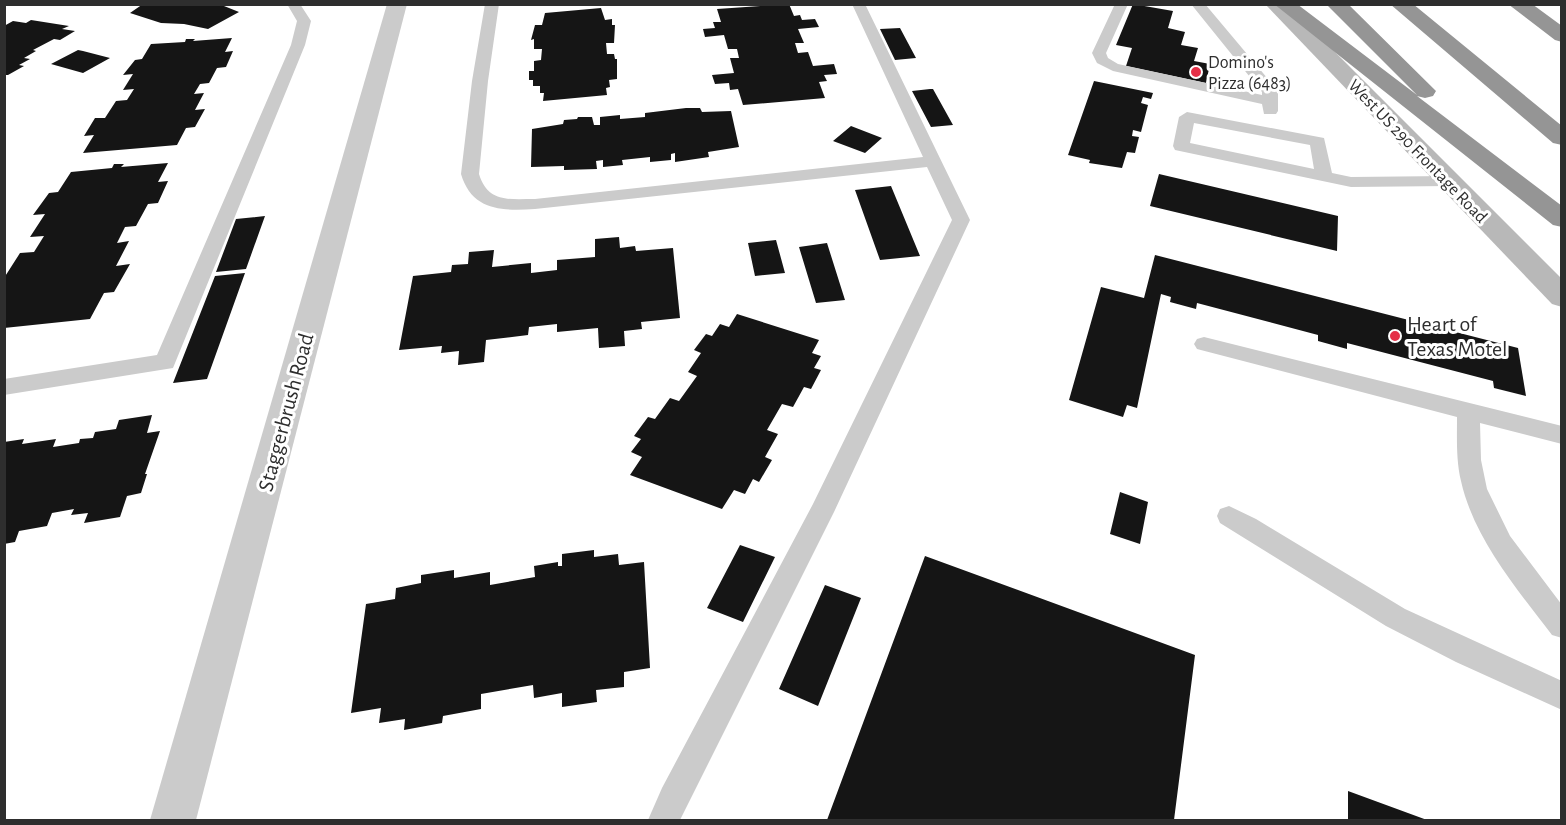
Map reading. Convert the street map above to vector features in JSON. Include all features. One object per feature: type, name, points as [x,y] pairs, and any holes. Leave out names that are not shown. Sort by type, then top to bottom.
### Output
[{"type":"highway","points":[[1284,4],[1562,219]]},
{"type":"highway","points":[[1336,4],[1562,224]]},
{"type":"highway","points":[[1400,4],[1562,138]]},
{"type":"highway","points":[[1518,4],[1562,36]]},
{"type":"main road","name":"West US 290 Frontage Road","points":[[1275,4],[1562,297]]},
{"type":"street","name":"Staggerbrush Road","points":[[173,820],[397,4]]},
{"type":"lane","points":[[4,387],[165,362],[298,45],[304,21],[293,4]]},
{"type":"lane","points":[[492,4],[480,81],[470,174],[472,186],[478,195],[488,199],[515,205],[535,204],[933,161]]},
{"type":"lane","points":[[664,820],[673,799],[751,655],[873,411],[961,220],[858,4]]},
{"type":"lane","points":[[1122,4],[1099,54],[1102,60],[1113,67],[1270,101]]},
{"type":"lane","points":[[1197,4],[1270,91],[1269,133]]},
{"type":"lane","points":[[1324,177],[1318,142],[1186,117],[1180,146],[1324,177],[1351,182],[1448,181]]},
{"type":"lane","points":[[1204,344],[1562,435]]},
{"type":"lane","points":[[1468,411],[1469,455],[1475,488],[1486,516],[1514,561],[1562,626]]},
{"type":"lane","points":[[1229,516],[1268,536],[1312,569],[1374,605],[1469,654],[1562,696]]},
{"type":"building","points":[[143,4],[219,4],[239,12],[208,29],[184,24],[161,23],[130,13]]},
{"type":"building","points":[[789,4],[794,16],[800,15],[802,20],[815,19],[819,27],[798,29],[804,43],[795,43],[798,53],[808,52],[813,66],[834,64],[837,74],[824,75],[827,81],[819,82],[825,98],[743,105],[738,89],[730,90],[729,83],[715,84],[712,75],[734,73],[730,58],[739,58],[737,49],[728,49],[724,35],[705,37],[703,29],[715,28],[713,22],[721,22],[717,9]]},
{"type":"building","points":[[1133,4],[1173,11],[1168,28],[1185,32],[1181,45],[1198,48],[1194,61],[1210,64],[1206,83],[1126,66],[1132,48],[1116,45]]},
{"type":"building","points":[[601,8],[605,20],[612,19],[612,25],[615,25],[614,43],[606,43],[607,54],[614,54],[617,59],[617,79],[609,80],[610,87],[606,88],[607,95],[543,101],[544,93],[540,93],[540,86],[533,86],[533,80],[529,80],[529,71],[534,71],[534,61],[541,60],[542,49],[534,49],[534,39],[531,40],[535,25],[542,25],[545,13]]},
{"type":"building","points":[[31,20],[69,26],[62,29],[75,31],[60,40],[54,39],[33,50],[36,51],[24,58],[30,59],[19,65],[24,66],[4,75],[4,26],[13,21],[26,23]]},
{"type":"building","points":[[900,28],[916,58],[895,60],[880,29]]},
{"type":"building","points":[[232,38],[225,52],[233,51],[226,67],[217,68],[209,83],[200,84],[194,94],[204,93],[195,110],[205,109],[195,127],[186,128],[177,145],[83,153],[94,135],[84,136],[95,118],[105,118],[116,101],[127,100],[134,89],[123,90],[133,74],[123,75],[135,60],[142,59],[151,44],[185,42],[186,39],[195,39],[193,41]]},
{"type":"building","points":[[78,50],[110,58],[83,73],[51,64]]},
{"type":"building","points":[[1094,81],[1153,93],[1151,99],[1143,97],[1141,103],[1148,105],[1141,132],[1133,130],[1132,136],[1139,137],[1135,153],[1127,152],[1122,168],[1089,163],[1090,160],[1068,155]]},
{"type":"building","points":[[933,89],[953,125],[931,127],[912,91]]},
{"type":"building","points":[[700,108],[702,112],[731,111],[739,147],[708,152],[709,157],[675,162],[675,153],[671,154],[671,160],[650,162],[650,157],[622,160],[623,165],[603,167],[603,160],[596,161],[597,169],[564,170],[564,166],[531,167],[532,129],[563,124],[564,120],[578,117],[592,117],[594,125],[600,125],[600,117],[620,115],[620,119],[645,117],[645,113]]},
{"type":"building","points":[[851,126],[882,138],[865,153],[833,141]]},
{"type":"building","points":[[168,163],[158,182],[168,181],[158,203],[148,204],[136,226],[125,227],[117,243],[129,241],[116,266],[130,264],[114,292],[104,293],[90,319],[4,328],[4,278],[20,253],[34,252],[44,236],[30,237],[45,214],[33,215],[49,193],[58,192],[71,172],[112,168],[114,164],[124,164],[121,167]]},
{"type":"building","points":[[1159,174],[1338,216],[1337,251],[1150,206]]},
{"type":"building","points":[[891,186],[920,256],[880,260],[855,190]]},
{"type":"building","points":[[265,216],[246,269],[216,272],[236,219]]},
{"type":"building","points":[[619,237],[620,248],[635,246],[636,251],[673,248],[680,318],[641,322],[642,329],[624,331],[625,346],[599,348],[598,328],[557,332],[557,324],[529,327],[528,335],[486,340],[484,362],[458,365],[459,351],[441,353],[442,346],[399,350],[413,276],[451,272],[452,265],[468,264],[469,252],[494,250],[492,267],[531,263],[531,273],[557,270],[557,260],[595,257],[595,239]]},
{"type":"building","points":[[776,240],[785,273],[755,276],[748,243]]},
{"type":"building","points":[[827,243],[845,300],[816,303],[799,247]]},
{"type":"building","name":"Heart of Texas Motel","points":[[1155,255],[1518,348],[1526,396],[1494,388],[1493,381],[1347,343],[1347,349],[1318,341],[1318,335],[1197,303],[1196,309],[1170,302],[1171,297],[1161,294],[1137,408],[1127,405],[1123,417],[1069,400],[1101,287],[1144,298]]},
{"type":"building","points":[[245,273],[207,379],[173,383],[215,276]]},
{"type":"building","points":[[737,314],[819,340],[812,353],[821,356],[814,368],[821,370],[811,389],[804,387],[793,407],[782,404],[767,430],[778,434],[765,457],[772,460],[759,482],[753,479],[745,494],[734,490],[722,509],[630,475],[642,457],[631,452],[641,439],[634,436],[648,417],[655,419],[670,398],[679,401],[697,376],[688,372],[701,353],[694,350],[706,334],[712,336],[720,324],[729,327]]},
{"type":"building","points":[[152,415],[147,433],[160,431],[145,474],[147,474],[141,493],[127,496],[120,517],[84,523],[88,513],[71,515],[74,509],[52,513],[47,526],[19,531],[15,542],[4,544],[4,442],[24,439],[22,444],[56,439],[53,447],[79,443],[80,439],[93,438],[95,432],[116,429],[119,420]]},
{"type":"building","points":[[1120,492],[1148,502],[1140,544],[1110,534]]},
{"type":"building","points":[[740,545],[775,557],[743,622],[707,608]]},
{"type":"building","points":[[594,550],[594,557],[618,554],[619,565],[644,562],[650,668],[624,672],[624,687],[596,690],[597,702],[562,707],[562,693],[534,698],[533,685],[481,694],[481,709],[443,716],[442,723],[404,730],[405,719],[379,723],[381,708],[351,713],[366,604],[395,599],[396,588],[421,583],[421,575],[454,570],[454,578],[490,572],[490,585],[535,577],[534,566],[558,562],[558,566],[562,566],[562,554]]},
{"type":"building","points":[[925,556],[1195,655],[1174,820],[827,820]]},
{"type":"building","points":[[825,585],[861,598],[818,706],[779,689]]},
{"type":"building","points":[[1348,791],[1427,820],[1348,820]]},
{"type":"place","name":"Domino's Pizza (6483)","points":[[1196,72]]},
{"type":"place","name":"Heart of Texas Motel","points":[[1395,336]]}]
